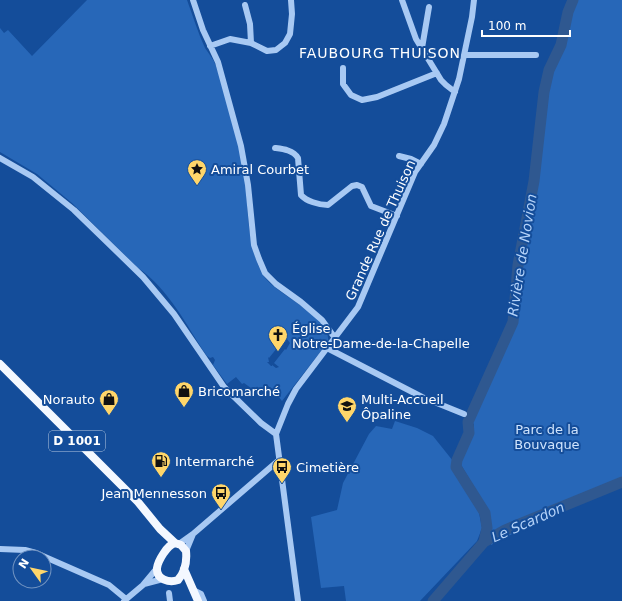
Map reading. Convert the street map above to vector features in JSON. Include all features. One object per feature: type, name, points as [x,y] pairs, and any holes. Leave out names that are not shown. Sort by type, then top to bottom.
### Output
[{"type":"main road","name":"D 1001","points":[[0,364],[138,502],[160,529],[167,549]]},
{"type":"main road","points":[[160,529],[177,543],[184,546],[186,551],[183,574],[176,581]]},
{"type":"main road","points":[[177,543],[171,544],[167,549],[158,567],[159,575],[168,581],[176,581],[195,595]]},
{"type":"main road","points":[[184,569],[195,595]]},
{"type":"street","points":[[193,0],[203,30],[218,62],[241,146],[248,185],[254,245],[259,259],[266,273],[276,284],[301,302],[322,320],[335,338]]},
{"type":"street","points":[[210,46],[230,39],[252,43],[267,51],[276,50],[285,43],[290,34],[292,14],[291,0]]},
{"type":"street","points":[[402,0],[416,39],[437,73],[446,85],[455,92]]},
{"type":"street","name":"Grande Rue de Thuison","points":[[298,601],[276,434],[288,404],[296,389],[358,307],[416,172],[420,164],[434,146],[444,124],[455,92],[464,56],[474,0]]},
{"type":"street","points":[[245,4],[250,24],[252,43]]},
{"type":"street","points":[[422,48],[429,7]]},
{"type":"street","points":[[464,56],[536,54]]},
{"type":"street","points":[[343,68],[343,84],[351,95],[362,100],[377,97],[437,73]]},
{"type":"street","points":[[275,148],[284,149],[296,154],[298,158],[301,195],[304,198],[323,205],[328,205],[352,186],[357,185],[362,187],[371,206],[397,216]]},
{"type":"street","points":[[399,156],[411,159],[420,164]]},
{"type":"street","points":[[0,158],[33,177],[74,210],[143,277],[174,314],[224,387],[261,423],[276,434]]},
{"type":"street","points":[[327,348],[422,397],[464,414]]},
{"type":"street","points":[[177,543],[193,534],[279,460]]},
{"type":"street","points":[[186,551],[193,534]]},
{"type":"street","points":[[0,549],[25,550],[36,553],[109,585],[125,600],[143,585],[158,567]]},
{"type":"street","points":[[143,585],[163,579]]},
{"type":"street","points":[[169,593],[170,601]]},
{"type":"street","points":[[195,595],[200,594],[204,601]]},
{"type":"green space","points":[[87,0],[187,0],[202,42],[216,66],[240,144],[252,246],[257,261],[263,275],[270,283],[279,291],[313,314],[327,332],[328,342],[282,401],[277,392],[265,384],[259,394],[244,383],[242,384],[236,377],[227,384],[213,365],[215,360],[213,357],[210,358],[207,356],[176,308],[159,286],[138,268],[72,203],[37,174],[0,152],[0,28],[4,33],[8,30],[32,56]],"holes":[[[279,337],[287,339],[290,343],[286,350],[285,349],[274,363],[279,367],[276,368],[267,362],[269,362],[268,357],[269,358],[277,348],[273,345]]]},
{"type":"green space","name":"Parc de la Bouvaque","points":[[569,0],[622,0],[622,486],[530,525],[491,545],[488,511],[460,463],[473,434],[474,424],[467,419],[510,320],[516,265],[532,181],[542,91],[548,69],[559,45]]},
{"type":"green space","points":[[395,421],[417,428],[433,436],[453,461],[457,477],[478,508],[482,528],[477,541],[420,601],[346,601],[344,586],[321,588],[311,517],[337,510],[343,483],[369,434],[376,426],[392,429]]},
{"type":"waterway","name":"Rivière de Novion","points":[[484,542],[487,528],[485,513],[456,467],[457,460],[469,433],[468,422],[513,322],[518,265],[534,181],[544,92],[549,70],[561,45],[568,12],[573,0]]},
{"type":"waterway","name":"Le Scardon","points":[[433,601],[484,542],[505,530],[622,482]]},
{"type":"place","name":"Amiral Courbet","points":[[197,186]]},
{"type":"place","name":"Église Notre-Dame-de-la-Chapelle","points":[[278,352]]},
{"type":"place","name":"Bricomarché","points":[[184,408]]},
{"type":"place","name":"Norauto","points":[[109,416]]},
{"type":"place","name":"Multi-Accueil Ôpaline","points":[[347,423]]},
{"type":"place","name":"Intermarché","points":[[161,478]]},
{"type":"place","name":"Cimetière","points":[[282,484]]},
{"type":"place","name":"Jean Mennesson","points":[[221,510]]},
{"type":"district","name":"FAUBOURG THUISON","points":[[380,53]]}]
